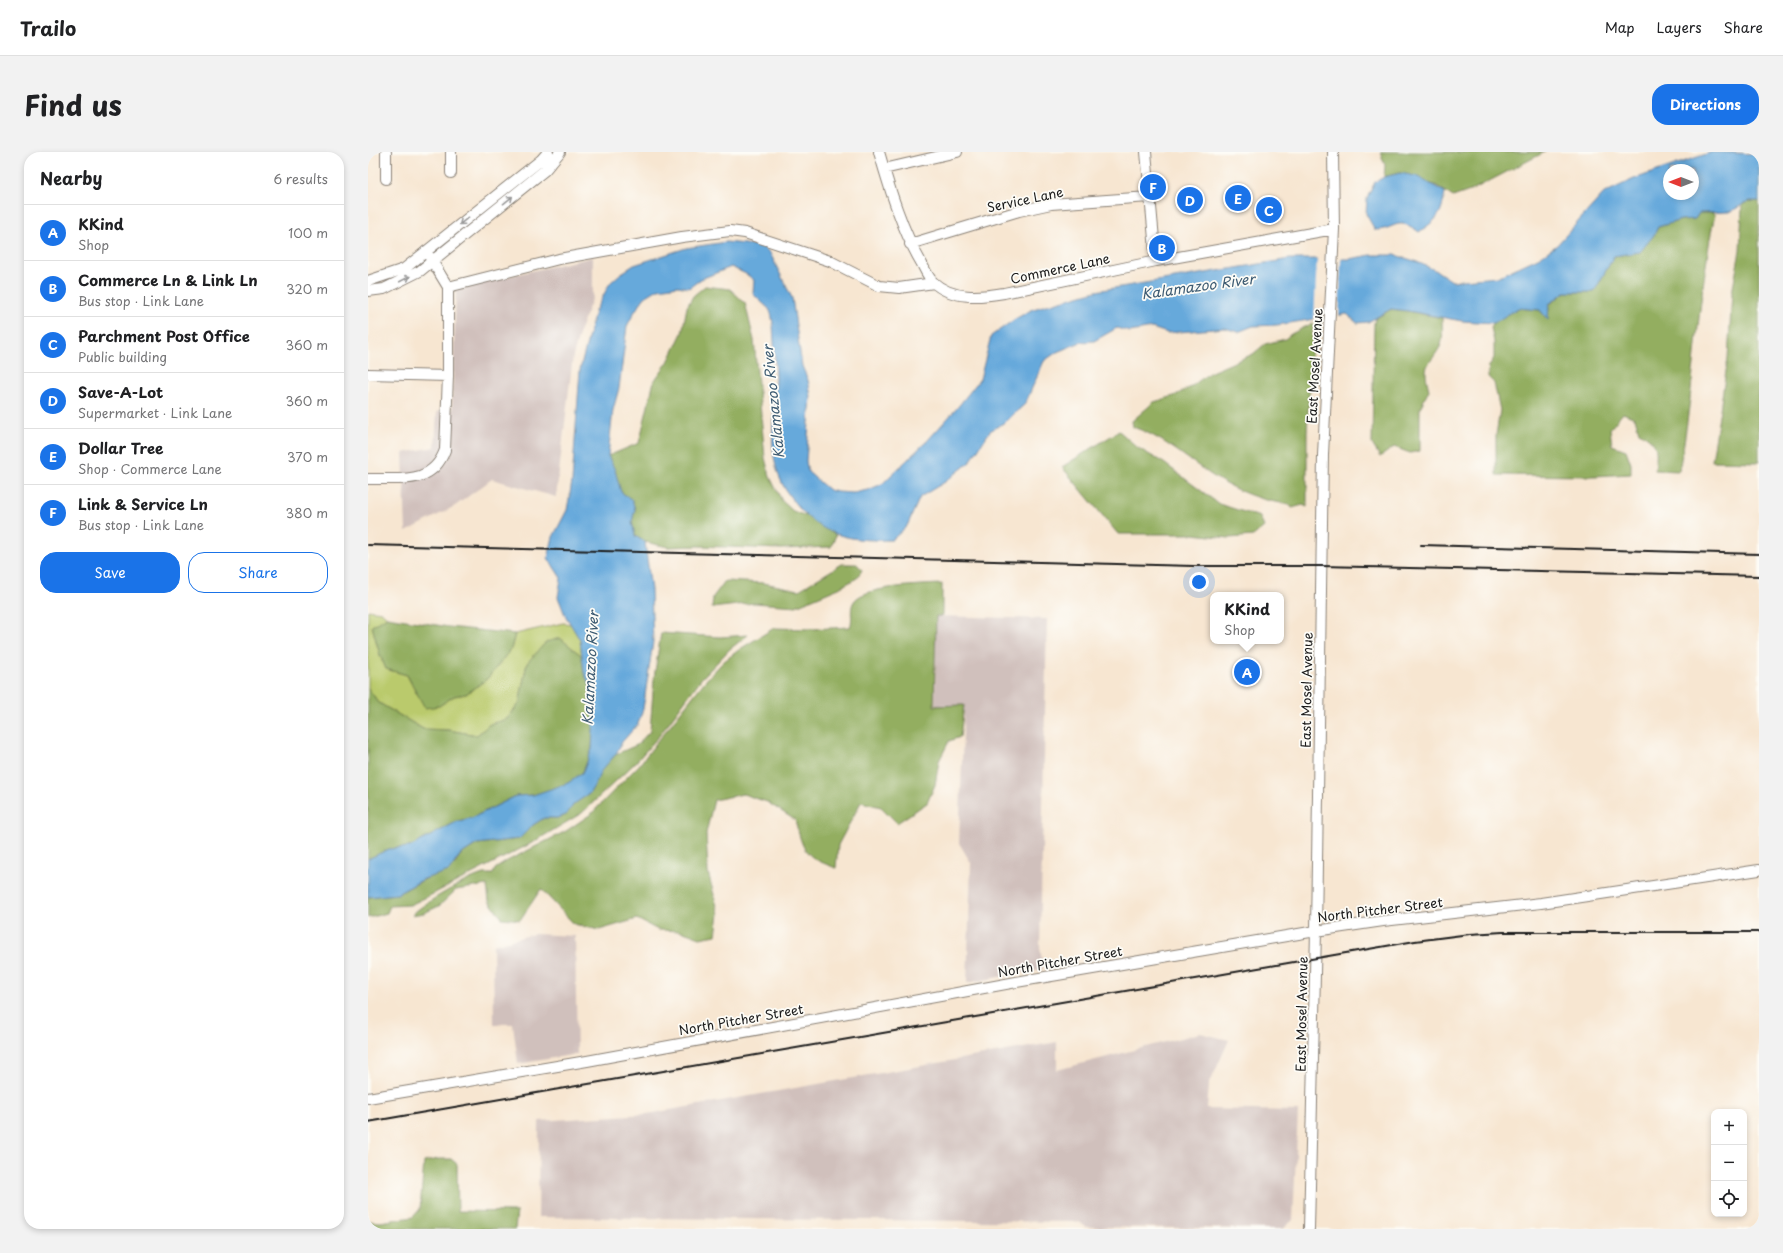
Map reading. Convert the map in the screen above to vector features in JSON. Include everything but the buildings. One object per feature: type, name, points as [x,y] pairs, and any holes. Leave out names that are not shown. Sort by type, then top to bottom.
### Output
[{"type":"street","points":[[386,152],[386,179]]},
{"type":"street","points":[[451,152],[451,173]]},
{"type":"street","points":[[368,281],[404,269],[529,170],[548,152]]},
{"type":"street","points":[[368,291],[384,289],[403,281],[432,261],[545,170],[560,152]]},
{"type":"street","points":[[448,287],[559,259],[682,237],[730,231],[745,233],[830,261],[879,286],[899,288],[934,283],[910,244],[879,152]]},
{"type":"street","points":[[884,169],[957,152]]},
{"type":"street","points":[[1146,152],[1156,261]]},
{"type":"street","name":"East Mosel Avenue","points":[[1309,1229],[1316,931],[1323,455],[1331,257],[1334,229],[1334,152]]},
{"type":"street","name":"Service Lane","points":[[910,244],[1019,211],[1051,204],[1149,197]]},
{"type":"street","name":"Commerce Lane","points":[[934,283],[957,294],[979,297],[1156,261],[1334,229]]},
{"type":"street","points":[[368,479],[420,477],[432,471],[438,464],[442,458],[446,443],[448,287],[426,252]]},
{"type":"street","points":[[368,374],[448,376]]},
{"type":"street","name":"North Pitcher Street","points":[[368,1098],[587,1061],[1022,981],[1316,931],[1383,921],[1541,903],[1759,870]]},
{"type":"shaded area","points":[[593,257],[593,297],[582,324],[573,356],[556,497],[492,479],[455,506],[406,532],[403,453],[435,447],[437,411],[452,411],[456,288]]},
{"type":"shaded area","points":[[936,616],[1047,619],[1040,947],[1043,969],[967,983],[971,863],[959,843],[964,706],[935,706]]},
{"type":"shaded area","points":[[534,934],[575,936],[577,1054],[518,1064],[513,1024],[494,1024],[493,945]]},
{"type":"shaded area","points":[[1200,1033],[1229,1040],[1209,1085],[1207,1109],[1298,1111],[1293,1220],[1283,1229],[1086,1227],[1079,1222],[538,1217],[539,1121],[647,1114],[1057,1042],[1057,1070]]},
{"type":"green space","points":[[1380,152],[1545,152],[1470,191],[1453,197],[1437,186],[1400,173],[1384,177],[1385,165]]},
{"type":"green space","points":[[1749,201],[1759,201],[1759,462],[1712,461],[1728,358],[1732,293],[1740,251],[1742,206]]},
{"type":"green space","points":[[1699,213],[1712,213],[1715,215],[1710,236],[1687,421],[1679,471],[1655,470],[1656,452],[1653,443],[1639,432],[1635,418],[1623,413],[1610,429],[1612,445],[1626,450],[1631,464],[1631,474],[1594,476],[1496,475],[1496,435],[1500,410],[1494,383],[1488,377],[1489,366],[1494,358],[1494,342],[1491,327],[1494,322],[1518,308],[1540,310],[1548,320],[1549,305],[1565,292],[1594,292],[1614,256],[1640,252],[1654,235],[1658,227],[1681,220],[1695,219]]},
{"type":"green space","points":[[705,286],[730,289],[745,303],[754,340],[765,458],[770,477],[782,501],[793,511],[806,516],[836,535],[831,547],[781,549],[698,546],[668,547],[645,542],[635,536],[632,522],[635,509],[632,500],[621,492],[608,456],[639,443],[654,381],[668,362],[682,333],[687,307],[693,296]]},
{"type":"green space","points":[[1391,309],[1442,318],[1442,337],[1440,347],[1429,362],[1426,370],[1429,390],[1420,408],[1420,451],[1410,453],[1394,447],[1380,457],[1372,444],[1374,323],[1375,319]]},
{"type":"green space","points":[[1313,323],[1307,433],[1307,507],[1303,505],[1292,508],[1289,504],[1266,500],[1244,493],[1214,477],[1161,440],[1133,427],[1132,421],[1154,402],[1174,396],[1191,387],[1209,373],[1253,354],[1265,344],[1285,339],[1291,334]]},
{"type":"green space","points":[[1119,431],[1138,448],[1164,463],[1219,504],[1260,517],[1264,527],[1253,536],[1229,538],[1193,534],[1118,534],[1062,467]]},
{"type":"green space","points":[[842,564],[857,564],[862,570],[857,578],[839,588],[796,606],[754,603],[712,608],[713,597],[725,581],[764,583],[799,590]]},
{"type":"green space","points":[[942,584],[942,616],[936,616],[934,706],[964,705],[960,737],[949,741],[939,761],[935,785],[927,803],[897,823],[881,807],[861,802],[838,845],[836,868],[817,860],[806,852],[795,820],[767,802],[743,794],[714,800],[706,833],[708,872],[719,914],[716,935],[700,938],[681,931],[658,930],[637,919],[599,930],[574,924],[541,889],[520,920],[502,918],[489,901],[487,885],[456,890],[439,906],[424,913],[412,915],[435,898],[458,885],[484,874],[493,874],[495,869],[507,861],[566,831],[591,814],[639,765],[705,681],[723,662],[740,649],[774,628],[811,629],[850,627],[853,603],[861,595],[896,587]]},
{"type":"green space","points":[[368,610],[381,612],[387,617],[372,626],[380,655],[386,669],[407,675],[416,693],[439,706],[454,696],[466,694],[487,679],[511,649],[515,634],[563,623],[571,624],[580,640],[582,656],[560,638],[527,663],[519,704],[507,719],[490,724],[477,735],[448,730],[423,729],[379,703],[368,688]]},
{"type":"green space","points":[[387,617],[449,627],[515,634],[511,649],[487,679],[466,694],[454,696],[439,706],[425,708],[407,675],[386,669],[380,655],[372,626]]},
{"type":"green space","points":[[661,633],[720,637],[748,635],[730,649],[701,679],[659,736],[635,763],[582,813],[530,844],[431,895],[410,905],[390,906],[387,913],[368,918],[368,897],[397,894],[456,863],[460,855],[477,844],[519,839],[533,825],[544,818],[558,818],[566,815],[574,804],[589,794],[596,783],[600,771],[616,754],[637,745],[650,731],[654,678]]},
{"type":"green space","points":[[560,638],[582,656],[584,673],[595,695],[592,749],[583,772],[568,783],[546,792],[533,795],[516,796],[472,818],[458,821],[410,847],[389,849],[368,859],[368,688],[379,703],[423,729],[448,730],[477,735],[490,724],[507,719],[519,704],[527,663],[546,642]]},
{"type":"green space","points":[[438,1159],[451,1159],[457,1164],[458,1211],[517,1212],[515,1229],[368,1229],[368,1221],[380,1222],[413,1217],[420,1209],[424,1162]]},
{"type":"water","name":"Kalamazoo River","points":[[1712,152],[1759,154],[1759,201],[1749,201],[1730,212],[1699,213],[1695,219],[1681,220],[1658,227],[1654,235],[1640,252],[1614,256],[1594,292],[1565,292],[1549,304],[1548,320],[1540,310],[1518,308],[1494,323],[1462,321],[1391,309],[1368,322],[1357,323],[1347,314],[1277,325],[1253,326],[1238,332],[1225,328],[1167,333],[1152,328],[1130,332],[1117,328],[1094,341],[1081,342],[1057,352],[1044,361],[1025,404],[1005,422],[990,431],[970,462],[945,482],[920,497],[907,526],[892,540],[865,540],[841,536],[830,532],[809,518],[787,493],[775,462],[773,446],[776,378],[773,321],[769,309],[753,294],[754,280],[746,274],[731,267],[701,279],[689,288],[678,286],[658,289],[645,297],[627,326],[619,388],[613,410],[608,456],[615,470],[621,492],[632,500],[635,509],[632,522],[635,536],[645,542],[651,590],[653,642],[643,709],[638,724],[622,742],[616,754],[601,771],[589,794],[574,804],[566,815],[558,818],[544,818],[533,825],[519,839],[477,844],[460,855],[449,871],[424,879],[397,894],[368,897],[368,859],[389,849],[410,847],[458,821],[472,818],[516,796],[533,795],[568,783],[583,772],[592,749],[595,695],[584,673],[580,640],[565,615],[558,597],[561,578],[548,558],[553,537],[567,510],[572,482],[580,370],[595,311],[610,283],[634,265],[686,248],[726,242],[762,246],[770,253],[792,298],[802,366],[808,380],[811,397],[806,461],[808,472],[829,490],[853,493],[868,490],[882,484],[928,440],[957,408],[980,379],[991,336],[1015,319],[1033,309],[1096,291],[1290,259],[1349,259],[1371,255],[1395,255],[1415,261],[1437,271],[1452,281],[1497,277],[1540,257],[1557,245],[1604,193],[1634,179],[1663,169],[1663,200],[1699,200],[1699,164],[1677,164]]},
{"type":"water","points":[[1400,173],[1416,176],[1445,192],[1440,212],[1435,220],[1419,232],[1411,227],[1401,224],[1375,230],[1366,214],[1367,198],[1375,182],[1384,177]]},
{"type":"pier","points":[[1317,257],[1341,258],[1339,317],[1314,321]]},
{"type":"railway","points":[[368,545],[1194,566],[1321,566],[1759,576]]},
{"type":"railway","points":[[1421,545],[1759,554]]},
{"type":"railway","points":[[368,1122],[1415,941],[1470,934],[1503,932],[1759,932]]},
{"type":"place","name":"Link & Service Ln","points":[[1153,187]]},
{"type":"place","name":"Dollar Tree","points":[[1238,198]]},
{"type":"place","name":"Save-A-Lot","points":[[1190,200]]},
{"type":"place","name":"Parchment Post Office","points":[[1269,210]]},
{"type":"place","name":"Commerce Ln & Link Ln","points":[[1162,248]]},
{"type":"place","name":"KKind","points":[[1247,672]]}]
